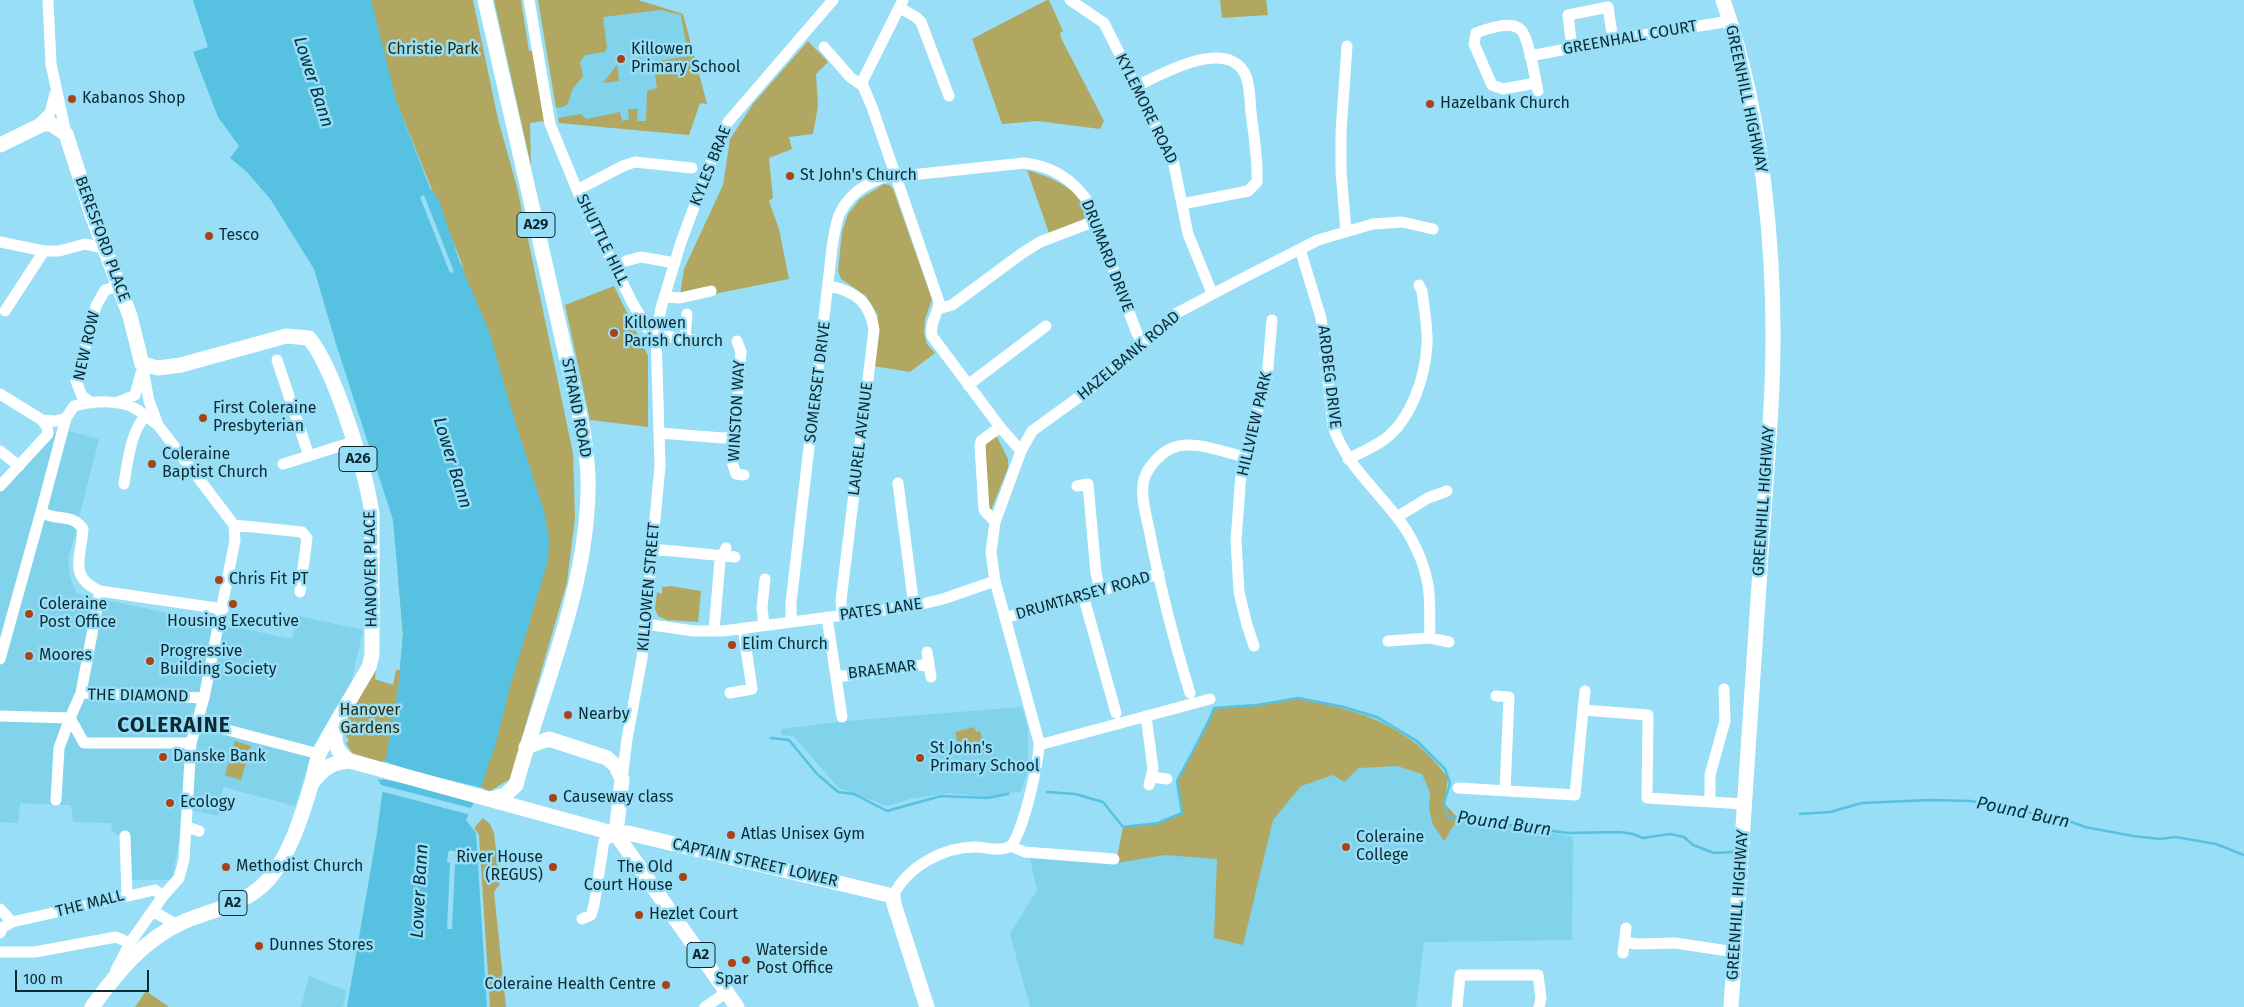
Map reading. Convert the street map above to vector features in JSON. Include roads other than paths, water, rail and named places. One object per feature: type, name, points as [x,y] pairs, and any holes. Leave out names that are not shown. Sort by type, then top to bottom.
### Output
[{"type":"main road","name":"STRAND ROAD","points":[[485,0],[583,430],[588,464],[586,528],[576,587],[526,748],[504,796]]},
{"type":"main road","name":"GREENHILL HIGHWAY","points":[[1723,0],[1730,21],[1752,113],[1765,191],[1771,279],[1772,385],[1731,1007]]},
{"type":"main road","points":[[0,145],[38,125],[51,124],[66,134]]},
{"type":"main road","name":"BERESFORD PLACE","points":[[66,134],[104,248],[130,316],[142,364]]},
{"type":"main road","name":"HANOVER PLACE","points":[[142,364],[158,368],[181,365],[294,335],[308,338],[315,346],[331,378],[369,494],[372,514],[372,655],[369,667],[319,754]]},
{"type":"main road","points":[[538,710],[542,727],[549,739]]},
{"type":"main road","points":[[336,723],[334,734],[336,746],[340,754],[350,761]]},
{"type":"main road","points":[[526,748],[549,739],[607,758],[616,766],[622,779]]},
{"type":"main road","name":"A2","points":[[92,1007],[110,982],[139,951],[177,925],[246,898],[267,881],[283,858],[312,784],[319,754]]},
{"type":"main road","name":"A2","points":[[312,784],[320,773],[331,765],[350,761],[504,796],[524,809],[616,834],[737,1007]]},
{"type":"main road","name":"KILLOWEN STREET","points":[[616,834],[622,779]]},
{"type":"main road","points":[[504,796],[518,799],[524,809]]},
{"type":"main road","name":"CAPTAIN STREET LOWER","points":[[616,834],[628,833],[893,896]]},
{"type":"main road","points":[[893,896],[927,1007]]},
{"type":"street","name":"BERESFORD PLACE","points":[[48,0],[51,64],[66,134]]},
{"type":"street","name":"SHUTTLE HILL","points":[[529,0],[550,124],[577,190],[638,313],[647,328],[656,335]]},
{"type":"street","name":"KYLES BRAE","points":[[656,335],[661,308],[694,206],[728,122],[833,0]]},
{"type":"street","name":"KYLEMORE ROAD","points":[[1070,0],[1104,22],[1173,160],[1188,234],[1212,293]]},
{"type":"street","points":[[949,96],[921,22],[902,4],[864,80],[863,86],[896,175],[936,294],[938,309],[930,328],[932,336],[1000,428],[1021,451]]},
{"type":"street","points":[[1572,48],[1568,14],[1613,6],[1613,40]]},
{"type":"street","name":"GREENHALL COURT","points":[[1530,56],[1730,21]]},
{"type":"street","points":[[1500,26],[1517,27],[1522,31],[1530,56],[1537,87],[1503,89],[1492,85],[1474,44],[1475,38],[1481,30],[1500,26]]},
{"type":"street","points":[[1346,231],[1341,156],[1347,46]]},
{"type":"street","points":[[824,48],[850,77],[863,86]]},
{"type":"street","points":[[1135,87],[1174,68],[1194,61],[1221,57],[1236,62],[1245,73],[1258,167],[1257,182],[1248,191],[1182,204]]},
{"type":"street","points":[[38,125],[50,113],[56,88]]},
{"type":"street","points":[[577,190],[623,166],[635,162],[692,168]]},
{"type":"street","name":"DRUMARD DRIVE","points":[[896,175],[1024,163],[1036,164],[1053,170],[1068,180],[1082,192],[1090,205],[1136,331],[1142,342]]},
{"type":"street","name":"SOMERSET DRIVE","points":[[791,622],[791,603],[832,248],[840,213],[854,194],[874,181],[890,175],[896,175]]},
{"type":"street","points":[[938,309],[952,304],[1040,242],[1095,221]]},
{"type":"street","name":"HAZELBANK ROAD","points":[[1010,846],[1019,834],[1039,758],[1039,745],[995,581],[992,552],[995,522],[1021,451],[1032,431],[1100,382],[1142,342],[1177,314],[1212,293],[1318,240],[1346,231],[1385,222],[1402,222],[1433,229]]},
{"type":"street","points":[[0,242],[44,251],[59,251],[85,244],[104,248]]},
{"type":"street","name":"ARDBEG DRIVE","points":[[1300,249],[1321,318],[1333,426],[1338,442],[1348,459],[1398,517],[1417,551],[1428,584],[1430,638]]},
{"type":"street","points":[[5,311],[44,251]]},
{"type":"street","points":[[626,261],[641,257],[675,263]]},
{"type":"street","points":[[1348,459],[1385,439],[1403,420],[1413,400],[1423,372],[1427,344],[1422,291],[1419,285]]},
{"type":"street","name":"NEW ROW","points":[[92,403],[82,396],[76,381],[96,306],[105,290],[119,286]]},
{"type":"street","name":"LAUREL AVENUE","points":[[829,286],[854,295],[867,307],[872,317],[874,330],[841,600],[842,615]]},
{"type":"street","points":[[665,296],[680,298],[711,292]]},
{"type":"street","points":[[638,313],[646,313],[661,308]]},
{"type":"street","points":[[685,339],[687,314]]},
{"type":"street","name":"HILLVIEW PARK","points":[[1254,646],[1239,592],[1236,540],[1244,457],[1267,378],[1272,320]]},
{"type":"street","points":[[968,385],[1046,326]]},
{"type":"street","points":[[656,335],[712,342]]},
{"type":"street","name":"KILLOWEN STREET","points":[[622,779],[627,739],[640,678],[660,466],[656,335]]},
{"type":"street","name":"WINSTON WAY","points":[[737,341],[741,352],[732,462],[736,474],[744,475]]},
{"type":"street","points":[[277,360],[309,456]]},
{"type":"street","points":[[116,403],[135,395],[140,380],[142,364]]},
{"type":"street","points":[[142,364],[149,401],[158,425],[234,525],[235,540],[223,609],[204,698]]},
{"type":"street","points":[[0,394],[42,420],[47,427],[48,434],[0,486]]},
{"type":"street","points":[[92,403],[116,403],[131,407],[158,425]]},
{"type":"street","name":"NEW ROW","points":[[66,418],[74,406],[92,403]]},
{"type":"street","points":[[124,484],[130,452],[138,426],[145,417]]},
{"type":"street","points":[[42,420],[56,421],[66,418]]},
{"type":"street","points":[[0,659],[66,418]]},
{"type":"street","points":[[995,522],[984,510],[980,446],[982,441],[1000,428]]},
{"type":"street","points":[[659,433],[723,438],[733,437]]},
{"type":"street","points":[[283,464],[353,442]]},
{"type":"street","name":"DRUMTARSEY ROAD","points":[[1005,618],[1158,574],[1145,508],[1143,484],[1152,465],[1170,449],[1186,446],[1202,447],[1244,457]]},
{"type":"street","points":[[0,452],[18,466]]},
{"type":"street","points":[[898,483],[914,606]]},
{"type":"street","points":[[1078,486],[1088,484],[1096,573],[1100,590]]},
{"type":"street","points":[[1398,517],[1428,498],[1447,491]]},
{"type":"street","points":[[41,512],[49,517],[71,518],[78,522],[83,529],[79,572],[82,580],[100,591],[223,609]]},
{"type":"street","points":[[234,525],[302,532],[307,538],[300,592]]},
{"type":"street","points":[[652,549],[704,554],[724,552],[735,557]]},
{"type":"street","points":[[714,631],[724,552]]},
{"type":"street","points":[[1158,574],[1190,693]]},
{"type":"street","points":[[764,625],[762,608],[765,579]]},
{"type":"street","name":"PATES LANE","points":[[645,624],[714,631],[743,628],[914,606],[943,599],[995,581]]},
{"type":"street","points":[[81,693],[100,591]]},
{"type":"street","points":[[1084,595],[1116,713]]},
{"type":"street","name":"BRAEMAR","points":[[827,617],[842,717]]},
{"type":"street","points":[[730,693],[752,689],[743,628]]},
{"type":"street","points":[[1388,641],[1430,638],[1449,642]]},
{"type":"street","name":"BRAEMAR","points":[[927,652],[931,677]]},
{"type":"street","name":"BRAEMAR","points":[[836,676],[929,664]]},
{"type":"street","points":[[1710,802],[1710,775],[1725,721],[1724,689]]},
{"type":"street","points":[[1458,788],[1575,795],[1586,691]]},
{"type":"street","name":"THE DIAMOND","points":[[81,693],[204,698],[191,743],[84,743],[70,718],[81,693]]},
{"type":"street","points":[[1496,696],[1509,697],[1505,791]]},
{"type":"street","points":[[1039,745],[1210,699]]},
{"type":"street","points":[[1583,710],[1648,715],[1647,798],[1744,804]]},
{"type":"street","points":[[0,716],[70,718],[59,748],[56,800]]},
{"type":"street","points":[[1146,716],[1153,769],[1150,781],[1167,779]]},
{"type":"street","points":[[197,722],[319,754]]},
{"type":"street","points":[[607,758],[617,752],[627,739]]},
{"type":"street","points":[[110,982],[130,944],[163,896],[179,878],[184,860],[191,743]]},
{"type":"street","points":[[187,826],[199,831]]},
{"type":"street","points":[[582,919],[592,914],[604,841],[616,834]]},
{"type":"street","points":[[125,836],[127,895]]},
{"type":"street","points":[[893,896],[901,881],[932,858],[944,852],[974,847],[1001,849],[1010,846],[1024,852],[1114,859]]},
{"type":"street","name":"THE MALL","points":[[0,933],[2,928],[12,922],[127,895],[155,890],[163,896]]},
{"type":"street","points":[[0,909],[12,922]]},
{"type":"street","points":[[152,913],[158,914],[177,925]]},
{"type":"street","points":[[1626,928],[1624,947],[1636,944],[1675,943],[1735,952]]},
{"type":"street","points":[[0,952],[35,952],[116,937],[130,944]]},
{"type":"street","points":[[1457,1007],[1460,974],[1538,975],[1541,998],[1539,1007]]},
{"type":"street","points":[[705,1007],[726,992]]},
{"type":"water","name":"Lower Bann","points":[[193,0],[371,0],[397,103],[430,188],[439,200],[460,263],[489,331],[514,418],[544,511],[549,538],[548,561],[510,687],[496,743],[482,784],[466,820],[476,833],[487,1007],[347,1007],[377,833],[383,787],[376,779],[382,780],[398,689],[403,634],[393,520],[336,344],[314,269],[271,200],[247,172],[230,158],[239,146],[218,117],[193,52],[208,47]]},
{"type":"waterway","name":"Pound Burn","points":[[1047,792],[1075,794],[1103,802],[1123,827],[1158,823],[1182,813],[1177,781],[1214,708],[1257,705],[1298,698],[1344,707],[1377,717],[1417,741],[1445,769],[1450,783],[1444,803],[1448,817],[1568,833],[1620,832],[1643,838],[1670,834],[1684,837],[1693,845],[1714,853],[1732,852]]},
{"type":"waterway","name":"Pound Burn","points":[[771,738],[789,740],[817,774],[838,792],[854,794],[887,811],[941,796],[987,798],[1008,794]]},
{"type":"waterway","name":"Pound Burn","points":[[1800,814],[1830,812],[1862,803],[1929,800],[1971,801],[2133,836],[2160,839],[2176,837],[2216,844],[2244,855]]},
{"type":"place","name":"Killowen Primary School","points":[[621,59]]},
{"type":"place","name":"Kabanos Shop","points":[[72,99]]},
{"type":"place","name":"Hazelbank Church","points":[[1430,104]]},
{"type":"place","name":"St John's Church","points":[[790,176]]},
{"type":"place","name":"Tesco","points":[[209,236]]},
{"type":"place","name":"Killowen Parish Church","points":[[614,333]]},
{"type":"place","name":"First Coleraine Presbyterian","points":[[203,418]]},
{"type":"place","name":"Coleraine Baptist Church","points":[[152,464]]},
{"type":"place","name":"Chris Fit PT","points":[[219,580]]},
{"type":"place","name":"Housing Executive","points":[[233,604]]},
{"type":"place","name":"Coleraine Post Office","points":[[29,614]]},
{"type":"place","name":"Elim Church","points":[[732,645]]},
{"type":"place","name":"Moores","points":[[29,656]]},
{"type":"place","name":"Progressive Building Society","points":[[150,661]]},
{"type":"place","name":"Nearby","points":[[568,715]]},
{"type":"place","name":"Danske Bank","points":[[163,757]]},
{"type":"place","name":"St John's Primary School","points":[[920,758]]},
{"type":"place","name":"Causeway class","points":[[553,798]]},
{"type":"place","name":"Ecology","points":[[170,803]]},
{"type":"place","name":"Atlas Unisex Gym","points":[[731,835]]},
{"type":"place","name":"Coleraine College","points":[[1346,847]]},
{"type":"place","name":"Methodist Church","points":[[226,867]]},
{"type":"place","name":"River House (REGUS)","points":[[553,867]]},
{"type":"place","name":"The Old Court House","points":[[683,877]]},
{"type":"place","name":"Hezlet Court","points":[[639,915]]},
{"type":"place","name":"Dunnes Stores","points":[[259,946]]},
{"type":"place","name":"Waterside Post Office","points":[[746,960]]},
{"type":"place","name":"Spar","points":[[732,963]]},
{"type":"place","name":"Coleraine Health Centre","points":[[666,985]]},
{"type":"district","name":"COLERAINE","points":[[174,726]]},
{"type":"park label","name":"Christie Park","points":[[433,50]]},
{"type":"park label","name":"Hanover Gardens","points":[[370,720]]}]
